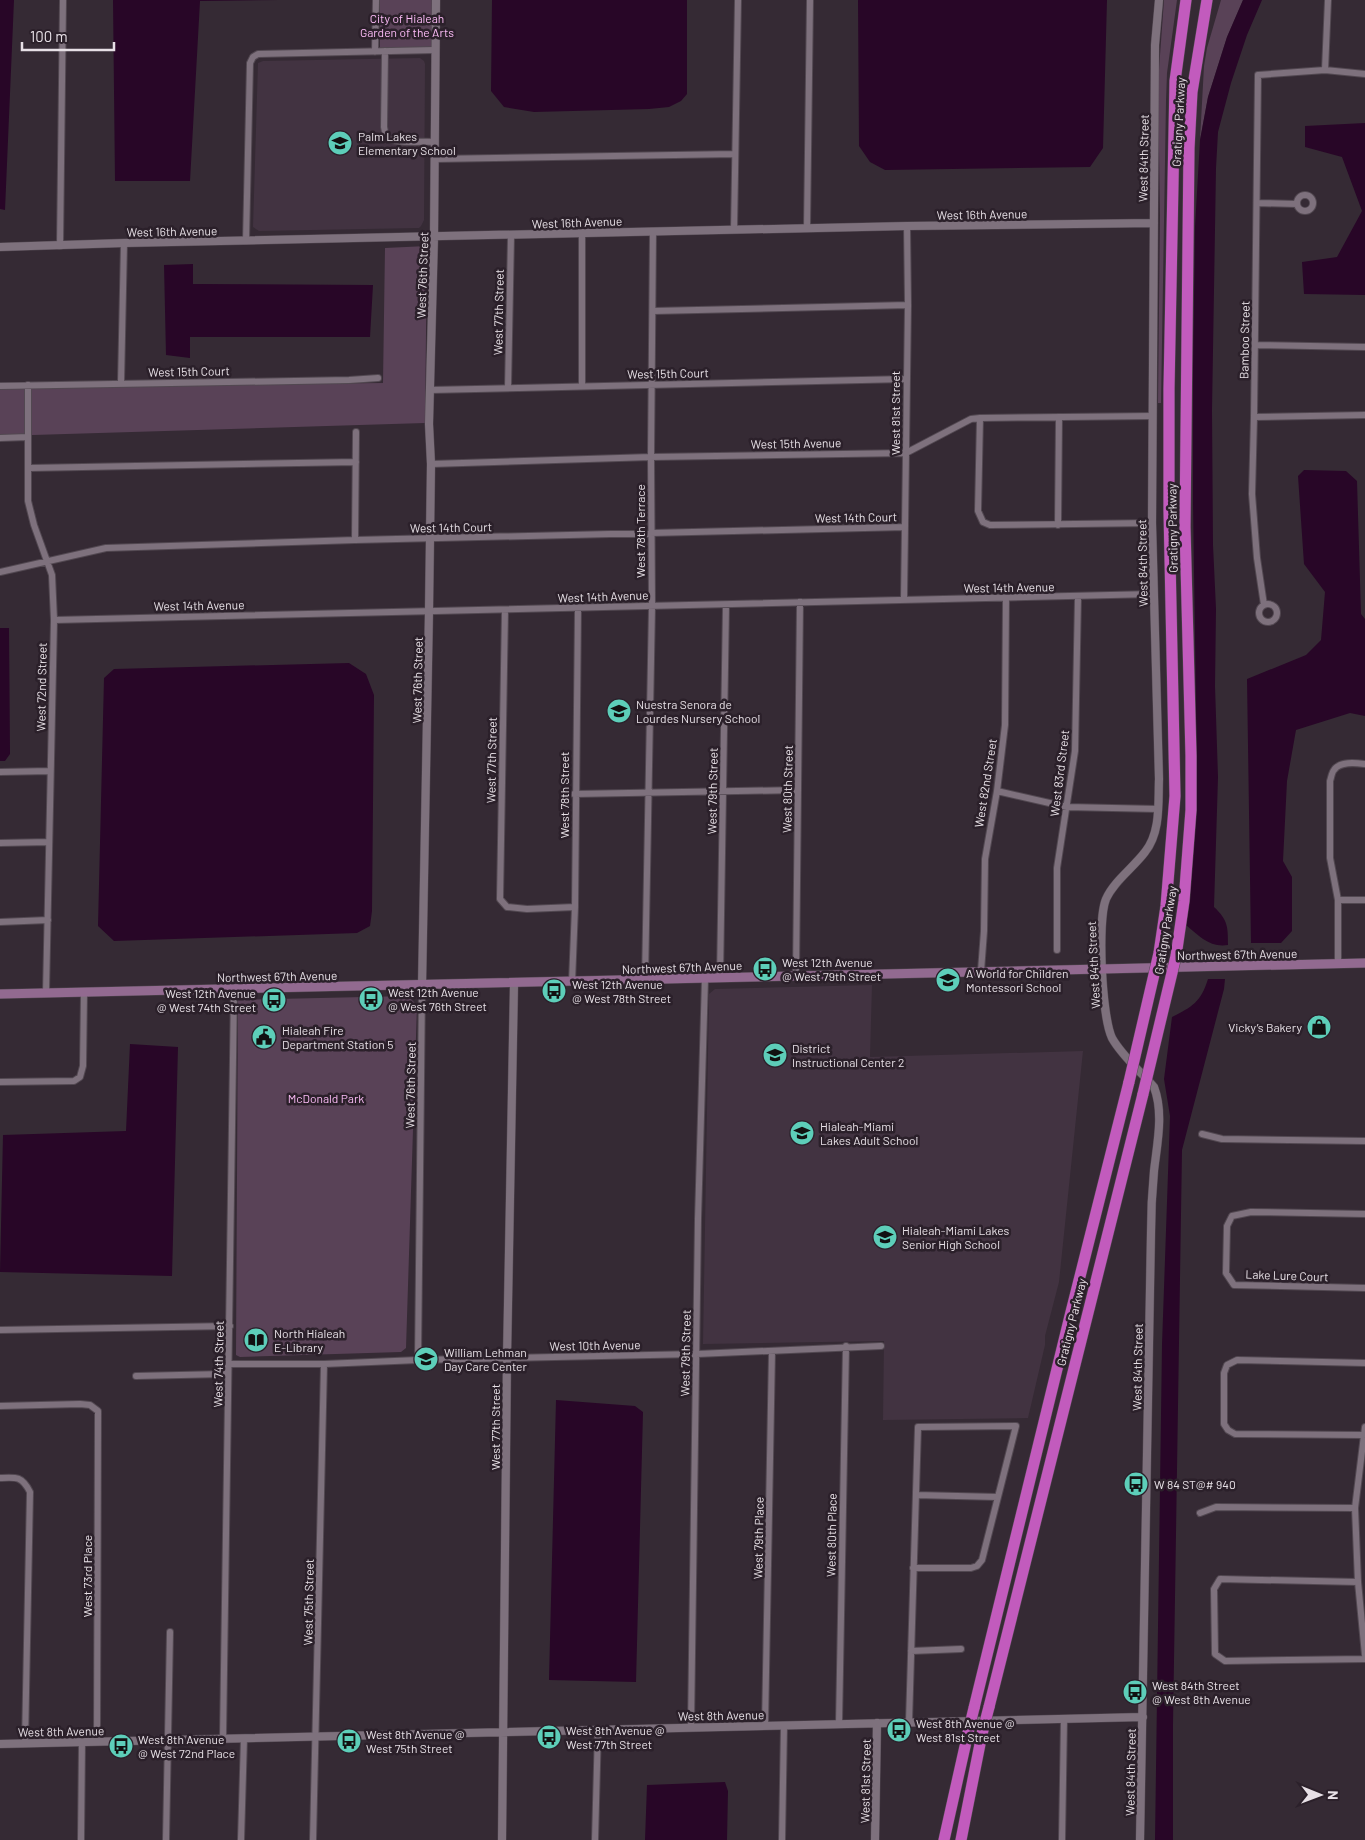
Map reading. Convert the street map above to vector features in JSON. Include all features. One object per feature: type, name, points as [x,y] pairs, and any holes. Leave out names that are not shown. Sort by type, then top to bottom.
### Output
[{"type":"highway","name":"Gratigny Parkway","points":[[944,1840],[974,1708],[1067,1326],[1129,1082],[1159,953],[1168,888],[1175,796],[1168,511],[1174,81],[1186,0]]},
{"type":"highway","name":"Gratigny Parkway","points":[[961,1840],[982,1734],[1176,956],[1184,901],[1191,810],[1185,527],[1192,92],[1207,0]]},
{"type":"highway","points":[[1202,25],[1216,0]]},
{"type":"main road","name":"Northwest 67th Avenue","points":[[0,994],[514,984],[1365,963]]},
{"type":"street","points":[[60,246],[63,0]]},
{"type":"street","points":[[375,52],[376,0]]},
{"type":"street","name":"West 76th Street","points":[[418,1360],[436,0]]},
{"type":"street","points":[[734,230],[738,0]]},
{"type":"street","points":[[807,228],[810,0]]},
{"type":"street","name":"West 84th Street","points":[[1140,1840],[1151,1233],[1153,1182],[1160,1112],[1158,1097],[1154,1087],[1113,1039],[1107,1024],[1102,970],[1102,911],[1107,897],[1146,852],[1156,828],[1158,810],[1159,779],[1152,523],[1156,45],[1159,0]]},
{"type":"street","points":[[1328,0],[1325,70],[1365,74]]},
{"type":"street","points":[[246,241],[250,62],[253,57],[258,54],[435,50]]},
{"type":"street","points":[[385,52],[384,127],[386,136],[389,140],[396,141],[435,142]]},
{"type":"street","name":"Bamboo Street","points":[[1264,605],[1257,558],[1252,494],[1258,75],[1325,70]]},
{"type":"street","points":[[435,159],[735,154]]},
{"type":"street","points":[[1257,204],[1297,204]]},
{"type":"street","name":"West 16th Avenue","points":[[0,247],[807,228],[1154,222]]},
{"type":"street","name":"West 81st Street","points":[[904,599],[908,305],[907,226]]},
{"type":"street","name":"West 78th Terrace","points":[[645,980],[652,606],[650,457],[653,232]]},
{"type":"street","points":[[582,233],[582,386]]},
{"type":"street","name":"West 77th Street","points":[[508,388],[511,236]]},
{"type":"street","points":[[121,383],[124,243]]},
{"type":"street","points":[[653,311],[908,305]]},
{"type":"street","points":[[1255,345],[1365,347]]},
{"type":"street","name":"West 15th Court","points":[[0,386],[378,378]]},
{"type":"street","name":"West 15th Court","points":[[430,390],[906,379]]},
{"type":"street","name":"West 72nd Street","points":[[28,385],[28,501],[46,562],[52,575],[54,620],[46,993]]},
{"type":"street","points":[[1254,417],[1365,415]]},
{"type":"street","name":"West 15th Avenue","points":[[431,464],[650,457],[906,453],[971,419],[1153,416]]},
{"type":"street","points":[[1058,525],[1059,417]]},
{"type":"street","points":[[980,418],[978,511],[983,522],[990,526],[1152,523]]},
{"type":"street","points":[[355,540],[356,432]]},
{"type":"street","points":[[0,438],[28,437]]},
{"type":"street","points":[[29,468],[356,462]]},
{"type":"street","name":"West 14th Court","points":[[0,572],[106,548],[905,527]]},
{"type":"street","name":"West 14th Avenue","points":[[54,620],[1153,594]]},
{"type":"street","name":"West 83rd Street","points":[[1056,950],[1056,868],[1075,750],[1078,597]]},
{"type":"street","name":"West 82nd Street","points":[[981,971],[984,931],[985,859],[997,791],[1005,725],[1006,598]]},
{"type":"street","name":"West 80th Street","points":[[796,976],[800,602]]},
{"type":"street","name":"West 79th Street","points":[[720,978],[726,605]]},
{"type":"street","name":"West 78th Street","points":[[572,982],[575,907],[574,794],[578,608]]},
{"type":"street","name":"West 77th Street","points":[[505,610],[500,899],[507,907],[527,909],[575,907]]},
{"type":"street","points":[[1338,964],[1338,900],[1330,858],[1330,782],[1334,770],[1339,766],[1348,763],[1365,764]]},
{"type":"street","points":[[0,772],[50,771]]},
{"type":"street","points":[[574,794],[798,790]]},
{"type":"street","points":[[997,791],[1067,807],[1158,810]]},
{"type":"street","points":[[0,843],[49,842]]},
{"type":"street","points":[[1338,900],[1365,900]]},
{"type":"street","points":[[0,922],[48,920]]},
{"type":"street","name":"West 79th Street","points":[[691,1727],[700,1120],[705,978]]},
{"type":"street","name":"West 77th Street","points":[[502,1840],[506,1358],[514,984]]},
{"type":"street","name":"West 74th Street","points":[[223,1738],[234,990]]},
{"type":"street","points":[[0,1082],[74,1081],[80,1077],[83,1066],[84,993]]},
{"type":"street","points":[[1202,1134],[1222,1139],[1365,1141]]},
{"type":"street","name":"Lake Lure Court","points":[[1365,1214],[1251,1212],[1232,1216],[1227,1226],[1226,1273],[1234,1284],[1365,1288]]},
{"type":"street","points":[[0,1330],[230,1326]]},
{"type":"street","name":"West 10th Avenue","points":[[136,1376],[224,1374],[230,1364],[324,1364],[772,1352],[846,1346],[881,1346]]},
{"type":"street","name":"West 80th Place","points":[[839,1724],[846,1346]]},
{"type":"street","name":"West 79th Place","points":[[765,1726],[772,1352]]},
{"type":"street","points":[[1363,1435],[1235,1434],[1228,1430],[1224,1424],[1224,1373],[1228,1365],[1237,1360],[1365,1363]]},
{"type":"street","name":"West 75th Street","points":[[313,1840],[324,1364]]},
{"type":"street","name":"West 73rd Place","points":[[0,1406],[80,1404],[90,1405],[98,1411],[97,1741]]},
{"type":"street","points":[[909,1722],[913,1568],[918,1427],[1016,1426],[982,1560],[977,1566],[971,1568],[913,1568]]},
{"type":"street","points":[[1358,1582],[1220,1579],[1214,1589],[1214,1654],[1225,1661],[1365,1657],[1358,1582],[1355,1508],[1365,1427]]},
{"type":"street","points":[[0,1478],[16,1477],[26,1483],[30,1492],[26,1743]]},
{"type":"street","points":[[916,1495],[998,1498]]},
{"type":"street","points":[[1200,1513],[1216,1507],[1355,1508]]},
{"type":"street","points":[[166,1840],[170,1632]]},
{"type":"street","points":[[911,1651],[961,1649]]},
{"type":"street","name":"West 8th Avenue","points":[[0,1744],[1143,1718]]},
{"type":"street","points":[[1062,1840],[1064,1719]]},
{"type":"street","name":"West 81st Street","points":[[875,1840],[877,1723]]},
{"type":"street","points":[[782,1840],[784,1725]]},
{"type":"street","points":[[595,1840],[598,1730]]},
{"type":"street","points":[[241,1840],[244,1738]]},
{"type":"street","points":[[80,1840],[82,1742]]},
{"type":"shaded area","points":[[0,0],[14,0],[5,210],[0,209]]},
{"type":"shaded area","points":[[113,0],[280,0],[200,1],[190,181],[115,181]]},
{"type":"shaded area","points":[[492,0],[687,0],[687,94],[681,101],[669,107],[649,109],[534,112],[504,107],[491,91]]},
{"type":"shaded area","points":[[858,0],[1107,0],[1103,148],[1090,167],[885,170],[870,162],[859,146]]},
{"type":"shaded area","points":[[1243,0],[1262,0],[1247,35],[1231,83],[1218,132],[1216,168],[1212,411],[1213,545],[1216,609],[1215,686],[1218,777],[1214,907],[1225,920],[1228,945],[1216,945],[1205,940],[1186,925],[1197,773],[1193,502],[1195,227],[1200,140],[1208,97],[1227,37]]},
{"type":"shaded area","name":"Palm Lakes Elementary School","points":[[420,58],[425,64],[424,220],[421,226],[419,228],[259,231],[253,227],[258,63],[263,61]]},
{"type":"shaded area","points":[[1365,123],[1365,295],[1304,294],[1302,262],[1337,257],[1362,211],[1342,157],[1305,147],[1305,126]]},
{"type":"shaded area","points":[[193,264],[193,284],[373,285],[370,337],[190,337],[190,358],[166,355],[164,265]]},
{"type":"shaded area","points":[[1304,470],[1346,471],[1357,481],[1361,614],[1365,619],[1365,716],[1350,713],[1296,730],[1287,781],[1283,861],[1292,877],[1292,931],[1281,943],[1251,943],[1247,679],[1306,655],[1321,640],[1325,592],[1304,564],[1298,476]]},
{"type":"shaded area","points":[[0,628],[9,628],[10,754],[5,761],[0,761]]},
{"type":"shaded area","points":[[349,663],[366,674],[374,695],[372,911],[370,926],[357,933],[114,941],[98,926],[104,678],[114,669]]},
{"type":"shaded area","points":[[1208,979],[1225,979],[1224,989],[1182,1150],[1173,1840],[1155,1840],[1162,1345],[1170,1116],[1164,1079],[1172,1017],[1195,1003]]},
{"type":"shaded area","name":"Hialeah-Miami Lakes Senior High School","points":[[872,985],[870,1057],[1083,1051],[1059,1282],[1045,1336],[1045,1345],[1028,1418],[883,1420],[884,1341],[703,1344],[709,994],[715,989]]},
{"type":"shaded area","points":[[130,1044],[178,1047],[172,1276],[0,1272],[3,1135],[126,1131]]},
{"type":"shaded area","points":[[556,1400],[635,1406],[643,1412],[636,1682],[549,1680]]},
{"type":"shaded area","points":[[725,1782],[728,1791],[727,1840],[645,1840],[647,1785]]},
{"type":"green space","name":"City of Hialeah Garden of the Arts","points":[[380,0],[433,0],[433,50],[380,50]]},
{"type":"green space","points":[[1164,0],[1177,0],[1167,73],[1161,403],[1158,403],[1160,215],[1158,83]]},
{"type":"green space","points":[[1221,0],[1243,0],[1227,37],[1208,97],[1200,140],[1204,66],[1207,48]]},
{"type":"green space","points":[[427,246],[425,423],[0,436],[0,387],[383,383],[385,248]]},
{"type":"green space","name":"McDonald Park","points":[[408,996],[417,1005],[406,1348],[401,1352],[240,1357],[236,1355],[238,1000]]},
{"type":"place","name":"Palm Lakes Elementary School","points":[[340,143]]},
{"type":"place","name":"Nuestra Senora de Lourdes Nursery School","points":[[619,711]]},
{"type":"place","name":"West 12th Avenue @ West 79th Street","points":[[765,969]]},
{"type":"place","name":"A World for Children Montessori School","points":[[948,980]]},
{"type":"place","name":"West 12th Avenue @ West 78th Street","points":[[554,991]]},
{"type":"place","name":"West 12th Avenue @ West 76th Street","points":[[371,999]]},
{"type":"place","name":"West 12th Avenue @ West 74th Street","points":[[274,1000]]},
{"type":"place","name":"Vicky’s Bakery","points":[[1319,1027]]},
{"type":"place","name":"Hialeah Fire Department Station 5","points":[[264,1037]]},
{"type":"place","name":"District Instructional Center 2","points":[[775,1055]]},
{"type":"place","name":"Hialeah-Miami Lakes Adult School","points":[[802,1133]]},
{"type":"place","name":"Hialeah-Miami Lakes Senior High School","points":[[885,1237]]},
{"type":"place","name":"North Hialeah E-Library","points":[[256,1340]]},
{"type":"place","name":"William Lehman Day Care Center","points":[[426,1359]]},
{"type":"place","name":"W 84 ST@# 940","points":[[1136,1484]]},
{"type":"place","name":"West 84th Street @ West 8th Avenue","points":[[1135,1692]]},
{"type":"place","name":"West 8th Avenue @ West 81st Street","points":[[899,1730]]},
{"type":"place","name":"West 8th Avenue @ West 77th Street","points":[[549,1737]]},
{"type":"place","name":"West 8th Avenue @ West 75th Street","points":[[349,1741]]},
{"type":"place","name":"West 8th Avenue @ West 72nd Place","points":[[121,1746]]}]
